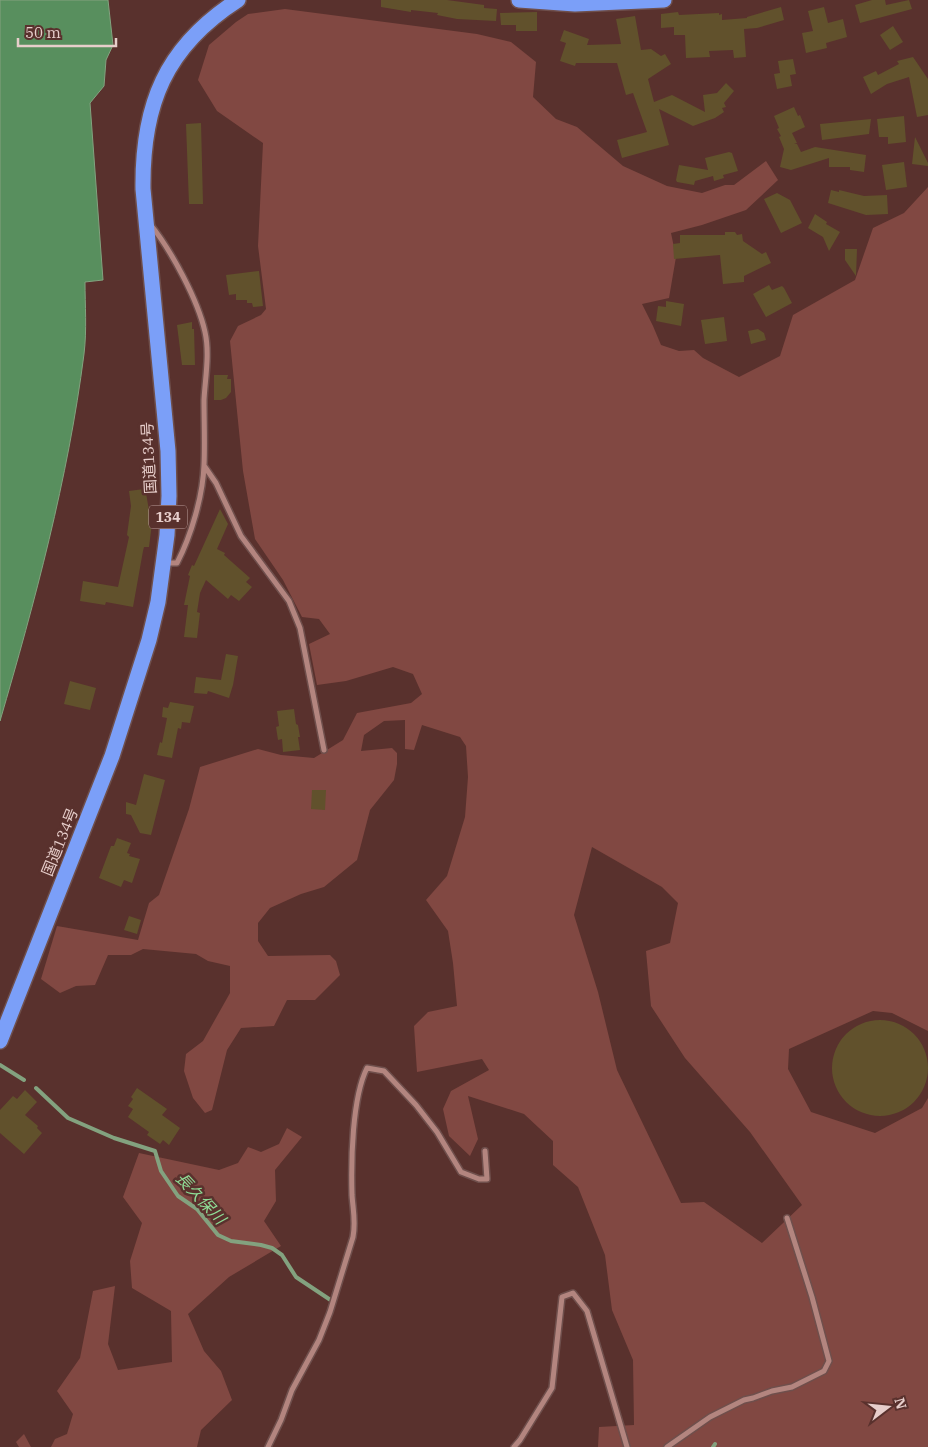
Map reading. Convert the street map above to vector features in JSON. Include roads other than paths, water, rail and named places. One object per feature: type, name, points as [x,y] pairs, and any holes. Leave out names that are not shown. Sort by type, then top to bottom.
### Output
[{"type":"highway","name":"国道134号","points":[[0,1041],[112,756],[149,640],[158,602],[164,563],[169,496],[168,451],[145,218],[142,164],[151,108],[160,83],[170,65],[194,35],[208,21],[238,0]]},
{"type":"highway","points":[[519,0],[575,4],[664,0]]},
{"type":"street","points":[[145,218],[166,244],[200,314],[206,335],[204,466],[201,493],[185,548],[177,563],[164,563]]},
{"type":"street","points":[[204,466],[216,482],[241,536],[289,601],[300,628],[324,750]]},
{"type":"street","points":[[268,1447],[281,1420],[292,1390],[326,1322],[353,1237],[355,1225],[352,1195],[354,1144],[358,1102],[367,1068],[384,1072],[416,1105],[437,1132],[461,1172],[479,1180],[487,1179],[486,1151]]},
{"type":"street","points":[[667,1447],[710,1417],[744,1400],[772,1390],[792,1387],[824,1371],[829,1361],[812,1297],[787,1218]]},
{"type":"street","points":[[514,1447],[552,1388],[562,1297],[573,1293],[587,1311],[627,1447]]},
{"type":"waterway","name":"長久保川","points":[[0,1065],[24,1080]]},
{"type":"waterway","name":"長久保川","points":[[36,1088],[68,1118],[114,1138],[155,1151],[161,1171],[178,1196],[197,1209],[218,1235],[231,1241],[272,1248],[282,1255],[296,1277],[332,1301]]}]
